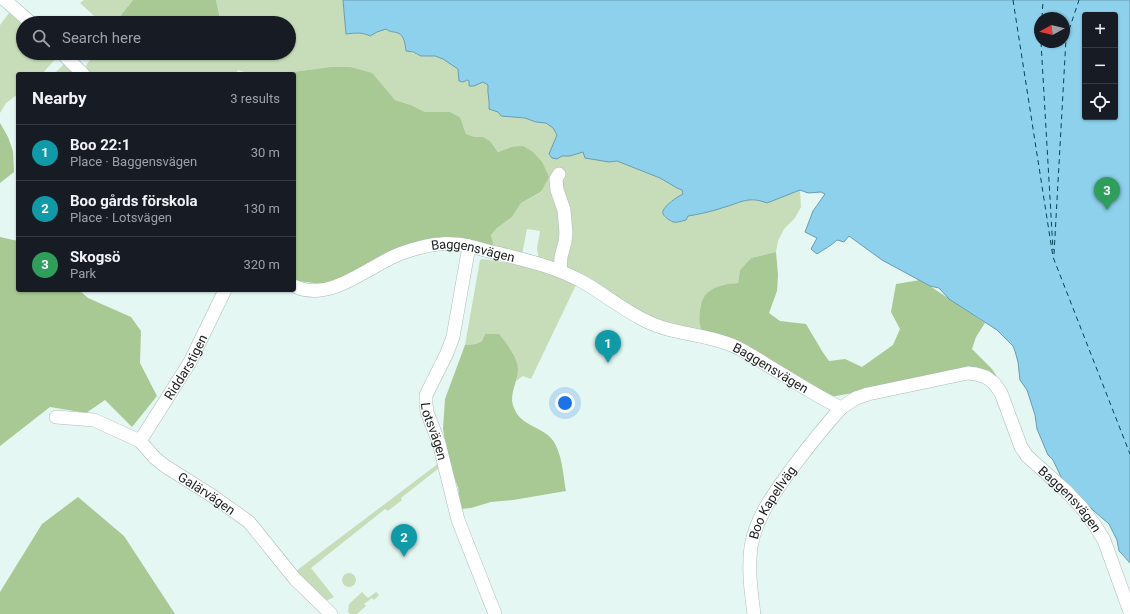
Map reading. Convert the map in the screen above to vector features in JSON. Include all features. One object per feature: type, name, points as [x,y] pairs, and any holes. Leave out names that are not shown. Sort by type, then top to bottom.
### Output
[{"type":"street","points":[[5,0],[24,16]]},
{"type":"street","points":[[69,60],[81,72]]},
{"type":"street","points":[[560,174],[556,179],[557,190],[564,210],[566,233],[565,242],[560,257],[560,271]]},
{"type":"street","name":"Baggensvägen","points":[[296,287],[311,291],[326,289],[348,281],[398,255],[440,244],[456,244],[533,262],[560,271],[583,282],[619,306],[654,325],[673,331],[717,340],[735,346],[818,396],[841,408],[856,398],[868,394],[968,373],[986,377],[994,383],[1001,393],[1021,447],[1027,456],[1065,490],[1082,508],[1104,540],[1130,612]]},
{"type":"street","name":"Lotsvägen","points":[[469,246],[453,337],[426,395],[426,404],[427,412],[439,443],[458,520],[495,614]]},
{"type":"street","name":"Riddarstigen","points":[[140,441],[190,362],[224,292]]},
{"type":"street","name":"Boo Kapellväg","points":[[754,614],[750,569],[751,548],[761,515],[773,494],[815,438],[841,408]]},
{"type":"street","name":"Galärvägen","points":[[56,417],[94,420],[140,441],[155,458],[165,466],[214,497],[249,522],[295,579],[331,614]]},
{"type":"green space","points":[[84,0],[133,0],[121,16],[94,16],[80,3]]},
{"type":"green space","points":[[133,0],[216,0],[219,16],[121,16]]},
{"type":"green space","points":[[216,0],[343,0],[346,34],[361,33],[370,36],[386,29],[390,32],[398,33],[404,39],[406,51],[421,56],[433,56],[448,62],[474,86],[483,82],[488,85],[489,109],[517,118],[525,118],[536,122],[546,123],[554,128],[557,135],[555,142],[557,159],[562,156],[570,156],[583,152],[609,162],[617,161],[660,178],[683,190],[683,194],[670,202],[663,210],[664,216],[673,222],[688,216],[725,207],[744,200],[760,200],[767,203],[800,189],[801,207],[795,218],[784,229],[778,241],[776,252],[751,258],[740,270],[738,283],[722,285],[710,291],[703,332],[658,321],[539,261],[537,248],[540,231],[527,229],[522,255],[494,248],[491,235],[497,228],[512,217],[521,203],[542,192],[511,147],[498,152],[490,141],[483,137],[475,137],[466,134],[460,117],[450,112],[425,112],[411,105],[395,100],[386,91],[330,67],[293,72],[244,72],[238,70],[236,72],[88,72],[86,65],[90,60],[296,60],[296,16],[219,16]]},
{"type":"green space","points":[[9,13],[16,19],[16,60],[54,60],[44,72],[16,72],[16,96],[6,103],[0,113],[0,25]]},
{"type":"green space","points":[[64,64],[73,72],[56,72]]},
{"type":"green space","points":[[330,67],[350,67],[372,73],[395,100],[411,105],[425,112],[450,112],[460,117],[466,134],[475,137],[483,137],[490,141],[498,152],[511,147],[523,146],[533,152],[542,162],[549,177],[541,192],[521,203],[512,217],[497,228],[491,235],[494,248],[403,249],[342,277],[322,284],[298,281],[296,280],[296,72],[293,72]]},
{"type":"green space","points":[[0,123],[8,137],[13,151],[14,172],[0,183]]},
{"type":"green space","points":[[0,237],[16,241],[16,292],[81,292],[88,298],[131,317],[141,331],[140,363],[157,396],[132,427],[105,400],[86,413],[50,407],[0,446]]},
{"type":"green space","points":[[776,252],[778,275],[777,291],[769,313],[780,321],[806,324],[829,361],[845,359],[862,367],[893,345],[900,329],[891,312],[896,284],[920,280],[985,323],[976,337],[972,349],[992,369],[998,378],[981,371],[830,397],[703,332],[699,320],[702,302],[706,295],[718,286],[738,283],[740,270],[751,258]]},
{"type":"green space","points":[[482,259],[517,264],[556,275],[576,285],[531,379],[523,376],[516,381],[518,369],[513,353],[506,343],[485,334],[482,341],[476,344],[465,345],[480,260]]},
{"type":"green space","points":[[485,334],[499,334],[514,355],[518,374],[512,403],[520,418],[549,436],[557,447],[566,491],[513,500],[491,502],[471,508],[461,509],[458,487],[448,462],[443,428],[445,399],[465,345],[476,344],[482,341]]},
{"type":"green space","points":[[439,463],[439,468],[401,498],[402,500],[388,511],[385,509],[311,568],[334,597],[326,601],[296,571]]},
{"type":"green space","points":[[78,497],[124,536],[175,614],[0,614],[0,592],[42,524]]},
{"type":"green space","points":[[346,573],[352,573],[356,577],[356,583],[352,587],[346,587],[342,583],[342,577]]},
{"type":"green space","points":[[362,592],[368,598],[376,592],[379,595],[374,600],[372,598],[364,604],[366,606],[357,614],[350,614],[348,612],[349,604]]},
{"type":"water","points":[[343,0],[1130,0],[1130,563],[1119,551],[1117,540],[1109,524],[1063,481],[1053,460],[1048,455],[1037,429],[1035,415],[1027,390],[1020,380],[1018,362],[1013,346],[997,330],[949,299],[939,288],[930,286],[882,260],[849,236],[844,242],[837,240],[817,254],[811,249],[817,238],[805,232],[813,211],[825,194],[821,192],[808,193],[800,190],[767,203],[755,200],[746,200],[711,211],[688,216],[686,220],[673,222],[664,216],[663,211],[669,204],[683,194],[682,190],[660,178],[617,161],[609,162],[585,158],[583,152],[570,156],[562,156],[557,159],[552,158],[549,154],[557,135],[553,128],[546,123],[536,122],[525,118],[501,116],[498,112],[489,109],[488,85],[483,82],[474,86],[469,86],[469,81],[467,80],[463,82],[459,81],[458,69],[443,59],[435,56],[421,56],[413,52],[406,51],[403,38],[398,33],[386,29],[370,36],[355,33],[346,34]]},
{"type":"ferry route","points":[[1013,0],[1053,257],[1130,454]]},
{"type":"ferry route","points":[[1042,12],[1043,0]]},
{"type":"ferry route","points":[[1054,254],[1066,39],[1079,0]]},
{"type":"ferry route","points":[[1041,48],[1053,250]]},
{"type":"place","name":"Skogsö","points":[[1107,210]]},
{"type":"place","name":"Boo 22:1","points":[[608,363]]},
{"type":"place","name":"Boo gårds förskola","points":[[404,557]]}]
